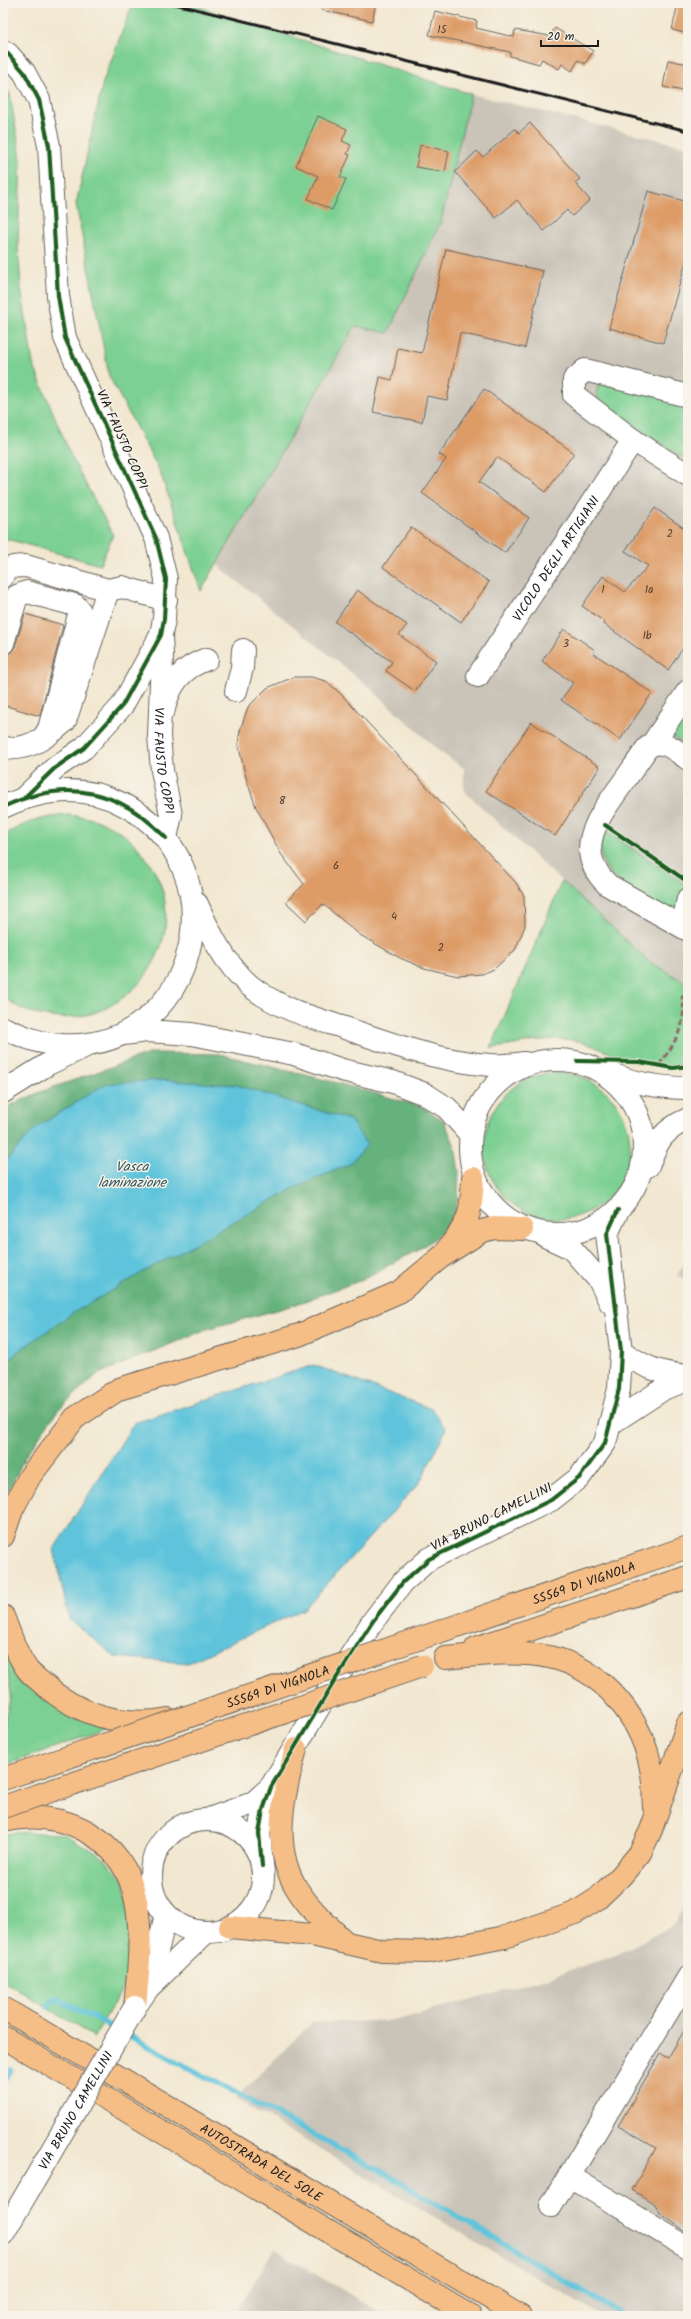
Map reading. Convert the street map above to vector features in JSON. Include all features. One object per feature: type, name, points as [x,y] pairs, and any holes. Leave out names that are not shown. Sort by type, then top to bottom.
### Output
[{"type":"highway","points":[[441,1257],[467,1222],[471,1210],[473,1178]]},
{"type":"highway","points":[[3,1536],[12,1510],[30,1476],[75,1418],[119,1389],[299,1335],[399,1292],[441,1257],[482,1231],[494,1228],[528,1230]]},
{"type":"highway","name":"SS569 DI VIGNOLA","points":[[3,1779],[688,1547]]},
{"type":"highway","name":"SS569 DI VIGNOLA","points":[[3,1807],[688,1577]]},
{"type":"highway","points":[[3,1616],[16,1649],[28,1670],[65,1701],[90,1714],[116,1720],[138,1722],[163,1720],[210,1710]]},
{"type":"highway","points":[[445,1658],[502,1653],[549,1657],[590,1673],[607,1687],[619,1702],[642,1741],[652,1773],[655,1816]]},
{"type":"highway","points":[[230,1927],[289,1932],[344,1941],[363,1948],[382,1951],[428,1952],[505,1937],[568,1915],[597,1899],[621,1876],[640,1853],[655,1816],[688,1723]]},
{"type":"highway","points":[[296,1749],[282,1809],[281,1842],[287,1867],[298,1891],[319,1917],[344,1941]]},
{"type":"highway","points":[[3,1821],[23,1816],[60,1819],[88,1830],[109,1848],[124,1868],[136,1901],[140,1937],[135,2007]]},
{"type":"highway","name":"AUTOSTRADA DEL SOLE","points":[[3,2008],[520,2316]]},
{"type":"highway","name":"AUTOSTRADA DEL SOLE","points":[[3,2037],[470,2316]]},
{"type":"street","name":"VIA FAUSTO COPPI","points":[[3,51],[8,54],[24,72],[40,100],[49,146],[58,296],[65,338],[156,538],[166,579],[166,600],[161,635],[162,657],[160,736],[162,770],[171,815],[166,838]]},
{"type":"street","points":[[688,396],[585,370],[574,380],[574,395],[633,440],[688,475]]},
{"type":"street","name":"VICOLO DEGLI ARTIGIANI","points":[[478,676],[633,440]]},
{"type":"street","points":[[3,576],[6,571],[13,566],[26,566],[108,590],[122,587],[166,600]]},
{"type":"street","points":[[3,748],[17,749],[29,746],[43,738],[65,721],[71,709],[108,590]]},
{"type":"street","points":[[3,643],[17,596],[21,593],[27,592],[75,605],[80,611],[49,729],[43,738]]},
{"type":"street","name":"VIA FAUSTO COPPI","points":[[25,797],[55,768],[84,748],[122,706],[161,635]]},
{"type":"street","points":[[236,691],[242,668],[243,650]]},
{"type":"street","points":[[160,736],[166,699],[182,671],[207,659]]},
{"type":"street","points":[[688,691],[653,743],[647,748],[596,820],[591,836],[590,852],[598,876],[608,885],[688,930]]},
{"type":"street","points":[[653,743],[662,743],[670,746],[688,759]]},
{"type":"street","points":[[3,807],[25,797],[47,792],[69,790],[91,793],[113,799],[145,818],[166,838],[180,860],[191,890],[217,947],[249,984],[269,1000],[289,1010],[379,1040],[457,1061],[492,1066],[530,1063],[553,1059],[577,1061],[633,1082],[654,1087],[688,1088]]},
{"type":"street","points":[[116,1035],[136,1025],[153,1011],[168,995],[180,976],[188,956],[193,934],[194,912],[191,890]]},
{"type":"street","points":[[688,899],[685,913],[688,922]]},
{"type":"street","points":[[3,1028],[29,1039],[61,1045],[93,1042]]},
{"type":"street","points":[[3,1092],[48,1064],[93,1042],[116,1035],[146,1031],[192,1034],[294,1054],[342,1070],[392,1082],[425,1094],[447,1108],[470,1134]]},
{"type":"street","points":[[473,1178],[470,1159],[470,1134],[477,1111],[490,1090],[508,1074],[530,1063]]},
{"type":"street","points":[[599,1070],[618,1083],[632,1101],[642,1122],[645,1144],[644,1159],[635,1189]]},
{"type":"street","points":[[528,1230],[557,1234],[582,1231],[598,1224],[618,1210],[645,1176],[656,1144],[674,1125],[688,1119]]},
{"type":"street","name":"VIA BRUNO CAMELLINI","points":[[473,1178],[498,1211],[528,1230],[571,1248],[599,1280],[618,1316]]},
{"type":"street","name":"VIA BRUNO CAMELLINI","points":[[271,1788],[296,1749],[337,1677],[373,1621],[403,1582],[429,1559],[551,1500],[579,1478],[605,1443],[618,1389],[621,1351],[607,1234],[618,1210]]},
{"type":"street","points":[[621,1351],[641,1365],[662,1373],[688,1376]]},
{"type":"street","points":[[610,1424],[665,1388],[688,1380]]},
{"type":"street","points":[[209,1819],[253,1803],[271,1788]]},
{"type":"street","points":[[262,1866],[258,1852],[244,1834],[224,1822],[209,1819],[194,1820],[180,1826],[168,1834],[158,1846],[151,1867],[152,1890],[157,1904],[166,1916],[185,1928],[206,1932],[230,1927],[241,1921],[257,1902],[263,1878],[262,1866],[258,1834],[263,1810],[271,1788]]},
{"type":"street","points":[[148,1988],[166,1916]]},
{"type":"street","points":[[148,1988],[206,1932]]},
{"type":"street","points":[[551,2206],[688,1978]]},
{"type":"street","name":"VIA BRUNO CAMELLINI","points":[[3,2234],[135,2007],[148,1988]]},
{"type":"street","points":[[569,2176],[688,2248]]},
{"type":"shaded area","points":[[471,94],[688,147],[688,984],[647,960],[464,791],[464,768],[440,752],[368,686],[216,564],[355,326],[388,333],[441,221]]},
{"type":"shaded area","points":[[688,1258],[688,1281],[677,1275]]},
{"type":"shaded area","points":[[688,1899],[688,2316],[602,2316],[235,2099],[311,2023],[398,2020],[546,1978],[616,1955],[676,1923]]},
{"type":"shaded area","points":[[274,2249],[386,2316],[234,2316]]},
{"type":"green space","points":[[133,3],[187,3],[471,94],[441,221],[388,333],[355,326],[201,591],[160,472],[109,376],[76,204],[103,82]]},
{"type":"green space","points":[[3,86],[10,94],[21,159],[18,244],[21,287],[33,364],[71,456],[113,535],[100,565],[3,538]]},
{"type":"green space","points":[[599,383],[688,402],[688,461],[602,404],[596,394]]},
{"type":"green space","points":[[688,706],[688,747],[669,734]]},
{"type":"green space","points":[[69,815],[90,818],[108,825],[122,833],[139,849],[144,855],[161,886],[166,918],[160,949],[145,976],[122,998],[94,1013],[62,1018],[27,1011],[3,997],[3,837],[18,827],[34,821]]},
{"type":"green space","points":[[604,830],[688,886],[682,896],[680,919],[636,895],[622,885],[611,874],[604,861],[601,847]]},
{"type":"green space","points":[[562,881],[647,960],[688,984],[688,1066],[680,1067],[646,1064],[622,1058],[586,1043],[563,1039],[542,1040],[491,1048]]},
{"type":"green space","points":[[151,1053],[219,1054],[334,1082],[423,1107],[444,1121],[455,1146],[459,1172],[458,1198],[454,1219],[438,1236],[418,1250],[359,1281],[291,1306],[207,1329],[98,1374],[58,1410],[26,1455],[3,1502],[3,1109],[40,1092]]},
{"type":"green space","points":[[550,1073],[564,1073],[592,1081],[609,1094],[622,1111],[625,1118],[629,1132],[629,1160],[625,1174],[618,1187],[609,1198],[592,1211],[585,1214],[564,1219],[550,1219],[522,1211],[505,1198],[500,1192],[489,1174],[484,1153],[484,1139],[492,1111],[505,1094],[511,1089],[529,1078]]},
{"type":"green space","points":[[3,1641],[111,1727],[3,1766],[3,1727],[11,1695]]},
{"type":"green space","points":[[16,1832],[64,1834],[103,1857],[125,1882],[134,1937],[131,1974],[94,2037],[3,1981],[3,1835]]},
{"type":"water","name":"Vasca laminazione","points":[[158,1080],[236,1085],[350,1120],[367,1145],[350,1164],[294,1188],[73,1313],[17,1352],[3,1367],[3,1159],[6,1161],[37,1127],[105,1084]]},
{"type":"water","points":[[314,1365],[432,1409],[446,1429],[420,1482],[304,1609],[188,1663],[115,1657],[69,1619],[54,1549],[134,1423]]},
{"type":"building","points":[[322,3],[376,3],[372,21],[321,10]]},
{"type":"building","points":[[678,3],[688,3],[688,34],[672,30]]},
{"type":"building","points":[[435,11],[477,21],[476,28],[514,37],[515,30],[550,36],[555,28],[593,51],[585,64],[578,60],[572,71],[562,64],[559,69],[542,59],[539,64],[510,56],[510,52],[429,35]]},
{"type":"building","points":[[668,60],[688,64],[688,92],[663,87]]},
{"type":"building","points":[[318,116],[347,129],[342,141],[351,145],[347,154],[350,155],[340,177],[346,179],[332,210],[308,199],[318,176],[296,166]]},
{"type":"building","points":[[530,123],[580,179],[575,183],[590,200],[572,216],[567,210],[544,231],[517,200],[496,218],[455,172],[477,151],[483,157],[515,129],[519,133]]},
{"type":"building","points":[[420,145],[449,151],[445,172],[416,167]]},
{"type":"building","points":[[648,191],[688,202],[688,254],[663,343],[609,328]]},
{"type":"building","points":[[446,249],[543,271],[525,348],[460,333],[447,400],[427,396],[422,422],[373,412],[380,377],[392,380],[398,348],[422,353]]},
{"type":"building","points":[[484,389],[574,453],[546,492],[497,457],[479,482],[529,518],[505,553],[422,493],[446,459],[439,454]]},
{"type":"building","points":[[655,508],[688,531],[688,641],[668,670],[604,624],[605,622],[582,606],[603,576],[625,592],[648,566],[625,551]]},
{"type":"building","points":[[411,527],[489,582],[461,622],[383,567]]},
{"type":"building","points":[[357,590],[407,625],[399,635],[436,661],[415,691],[386,671],[392,662],[335,622]]},
{"type":"building","points":[[25,614],[63,625],[40,716],[3,705],[3,659],[4,655],[11,652],[15,647]]},
{"type":"building","points":[[564,629],[595,650],[593,653],[652,693],[620,740],[561,700],[573,683],[542,661]]},
{"type":"building","points":[[294,677],[311,677],[326,681],[341,694],[516,883],[524,896],[525,926],[515,950],[494,969],[482,974],[458,976],[424,968],[400,958],[360,935],[323,904],[306,921],[286,902],[304,884],[281,854],[256,807],[246,778],[238,743],[240,731],[248,707],[267,688]]},
{"type":"building","points":[[531,722],[600,767],[555,836],[486,791]]},
{"type":"building","points":[[688,2024],[688,2233],[661,2214],[655,2204],[632,2190],[656,2148],[618,2126],[660,2054],[668,2058]]},
{"type":"waterway","points":[[48,2007],[55,1998],[116,2029]]},
{"type":"waterway","points":[[124,2033],[379,2170],[625,2316]]},
{"type":"waterway","points":[[3,2081],[11,2070]]},
{"type":"railway","points":[[171,3],[688,131]]},
{"type":"marked path","points":[[659,1065],[670,1050],[681,1025],[683,1016],[682,998],[688,986]]},
{"type":"cycle path","points":[[3,51],[8,54],[24,72],[39,100],[49,146],[58,296],[65,338],[156,538],[166,579],[164,619],[161,635],[122,706],[84,748],[55,768],[25,797]]},
{"type":"cycle path","points":[[3,807],[26,798],[48,793],[69,791],[90,793],[110,799],[129,808],[148,821],[166,838]]},
{"type":"cycle path","points":[[605,825],[688,882]]},
{"type":"cycle path","points":[[577,1061],[640,1062],[673,1068],[688,1066]]},
{"type":"cycle path","points":[[262,1866],[259,1833],[263,1810],[271,1787],[337,1677],[373,1621],[403,1582],[429,1559],[551,1500],[579,1478],[605,1443],[619,1389],[621,1351],[607,1234],[618,1210]]}]
